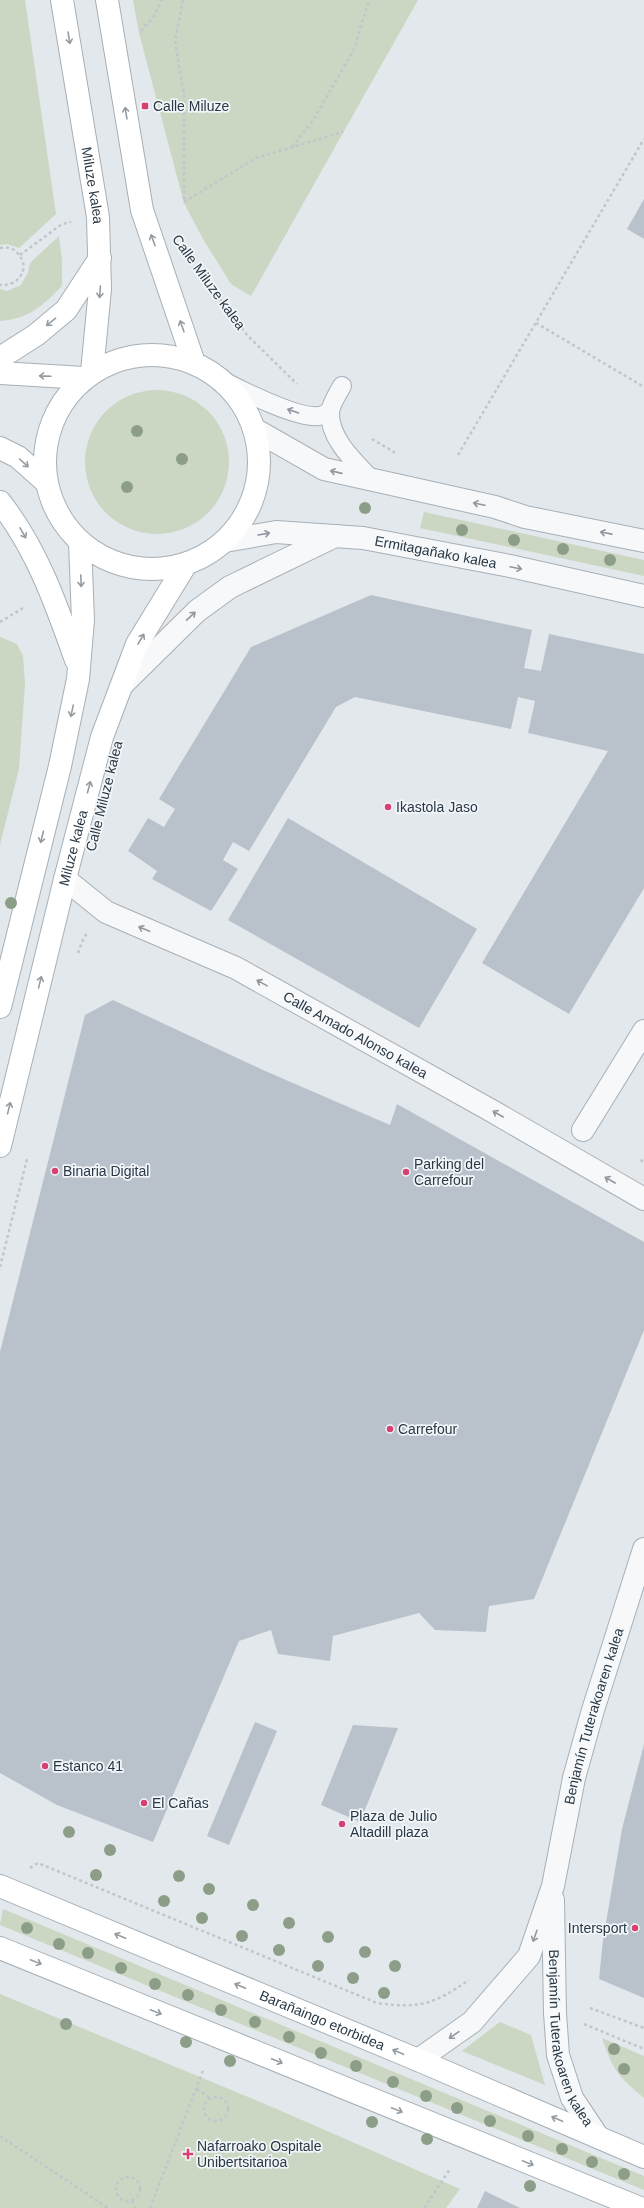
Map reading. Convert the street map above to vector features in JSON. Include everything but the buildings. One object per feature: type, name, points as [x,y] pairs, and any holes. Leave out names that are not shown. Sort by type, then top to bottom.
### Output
[{"type":"main road","name":"Miluze kalea","points":[[62,0],[98,217],[100,289],[88,375]]},
{"type":"main road","points":[[107,0],[142,210],[194,363]]},
{"type":"main road","points":[[0,358],[36,335],[66,310],[100,258]]},
{"type":"main road","points":[[137,355],[167,355],[194,363],[223,382],[242,403],[254,428],[259,453],[258,478],[247,512],[225,541],[207,555],[186,564],[158,570],[130,568],[104,558],[80,542],[58,515],[46,482],[44,453],[50,425],[64,398],[88,375],[109,362],[137,355]]},
{"type":"main road","points":[[0,373],[88,375]]},
{"type":"main road","points":[[0,448],[18,457],[46,482]]},
{"type":"main road","points":[[0,502],[17,523],[34,554],[59,612],[79,668]]},
{"type":"main road","points":[[0,1007],[60,766],[79,668],[82,620],[80,542]]},
{"type":"main road","name":"Miluze kalea","points":[[0,1146],[65,879],[102,736],[138,644],[186,564]]},
{"type":"main road","name":"Barañaingo etorbidea","points":[[0,1886],[644,2156]]},
{"type":"main road","points":[[0,1948],[640,2208]]},
{"type":"street","points":[[254,428],[324,469],[495,507],[525,517],[644,541]]},
{"type":"street","name":"Ermitagañako kalea","points":[[225,541],[276,532],[375,540],[644,596]]},
{"type":"street","points":[[124,683],[197,611],[225,591],[336,536]]},
{"type":"street","name":"Calle Amado Alonso kalea","points":[[65,879],[106,912],[236,968],[492,1111],[644,1199]]},
{"type":"street","points":[[583,1130],[644,1031]]},
{"type":"street","name":"Benjamín Tuterakoaren kalea","points":[[418,2060],[472,2022],[528,1956],[553,1886],[574,1778],[644,1549]]},
{"type":"street","name":"Benjamín Tuterakoaren kalea","points":[[553,1886],[555,2013],[558,2055],[572,2098],[598,2137]]},
{"type":"lane","points":[[223,382],[264,401],[306,415],[319,416],[330,411]]},
{"type":"lane","points":[[342,386],[330,411],[334,430],[341,444],[372,480]]},
{"type":"path","points":[[139,33],[154,16],[162,0]]},
{"type":"path","points":[[184,0],[175,41],[184,95],[184,203],[256,158],[343,132]]},
{"type":"path","points":[[292,148],[314,119],[354,49],[369,0]]},
{"type":"path","points":[[458,455],[644,139]]},
{"type":"path","points":[[20,255],[62,224],[73,222]]},
{"type":"path","points":[[0,248],[10,248],[20,255],[24,266],[20,276],[12,284],[0,284]]},
{"type":"path","name":"Calle Miluze kalea","points":[[186,255],[247,336],[275,364],[330,411]]},
{"type":"path","points":[[536,323],[644,387]]},
{"type":"path","points":[[367,437],[394,452]]},
{"type":"path","points":[[0,622],[23,608]]},
{"type":"path","points":[[641,1162],[644,1156]]},
{"type":"path","points":[[27,1870],[38,1863],[378,2003],[401,2006],[424,2004],[446,1996],[471,1979]]},
{"type":"path","points":[[590,2008],[644,2028]]},
{"type":"path","points":[[581,2023],[644,2049]]},
{"type":"path","points":[[150,2208],[204,2068]]},
{"type":"path","points":[[197,2089],[210,2098],[218,2097],[227,2104],[228,2112],[220,2120],[212,2120],[204,2112],[205,2104],[210,2098]]},
{"type":"path","points":[[0,2136],[108,2208]]},
{"type":"path","points":[[425,2208],[450,2169]]},
{"type":"path","points":[[121,2179],[133,2179],[138,2184],[138,2196],[132,2201],[124,2201],[116,2193],[117,2185],[121,2179]]},
{"type":"path","points":[[132,2201],[135,2208]]},
{"type":"green space","points":[[0,0],[25,0],[56,214],[19,248],[7,244],[0,245]]},
{"type":"green space","points":[[133,0],[418,0],[251,296],[231,284],[203,239],[184,203],[139,33]]},
{"type":"green space","points":[[59,236],[62,261],[62,286],[48,300],[27,314],[19,318],[0,321],[0,289],[7,291],[21,285],[28,273],[30,263]]},
{"type":"green space","points":[[150,390],[164,390],[191,398],[203,406],[213,416],[224,434],[228,448],[228,476],[224,490],[213,508],[203,518],[185,529],[164,534],[150,534],[123,526],[111,518],[101,508],[90,490],[85,469],[85,455],[93,428],[101,416],[111,406],[129,395]]},
{"type":"green space","points":[[424,512],[644,560],[644,576],[420,528]]},
{"type":"green space","points":[[0,637],[17,644],[23,656],[25,683],[19,769],[0,845]]},
{"type":"green space","points":[[3,1909],[644,2176],[644,2190],[0,1925]]},
{"type":"green space","name":"Nafarroako Ospitale Unibertsitarioa","points":[[0,1994],[272,2107],[460,2189],[446,2208],[0,2208]]},
{"type":"green space","points":[[500,2022],[531,2035],[545,2085],[462,2051]]},
{"type":"green space","points":[[602,2038],[644,2056],[644,2098],[617,2072],[613,2066]]},
{"type":"place","name":"Calle Miluze","points":[[145,106]]},
{"type":"place","name":"Ikastola Jaso","points":[[388,807]]},
{"type":"place","name":"Binaria Digital","points":[[55,1171]]},
{"type":"place","name":"Parking del Carrefour","points":[[406,1172]]},
{"type":"place","name":"Carrefour","points":[[390,1429]]},
{"type":"place","name":"Estanco 41","points":[[45,1766]]},
{"type":"place","name":"El Cañas","points":[[144,1803]]},
{"type":"place","name":"Plaza de Julio Altadill plaza","points":[[342,1824]]},
{"type":"place","name":"Intersport","points":[[635,1928]]},
{"type":"place","name":"Nafarroako Ospitale Unibertsitarioa","points":[[188,2154]]}]
